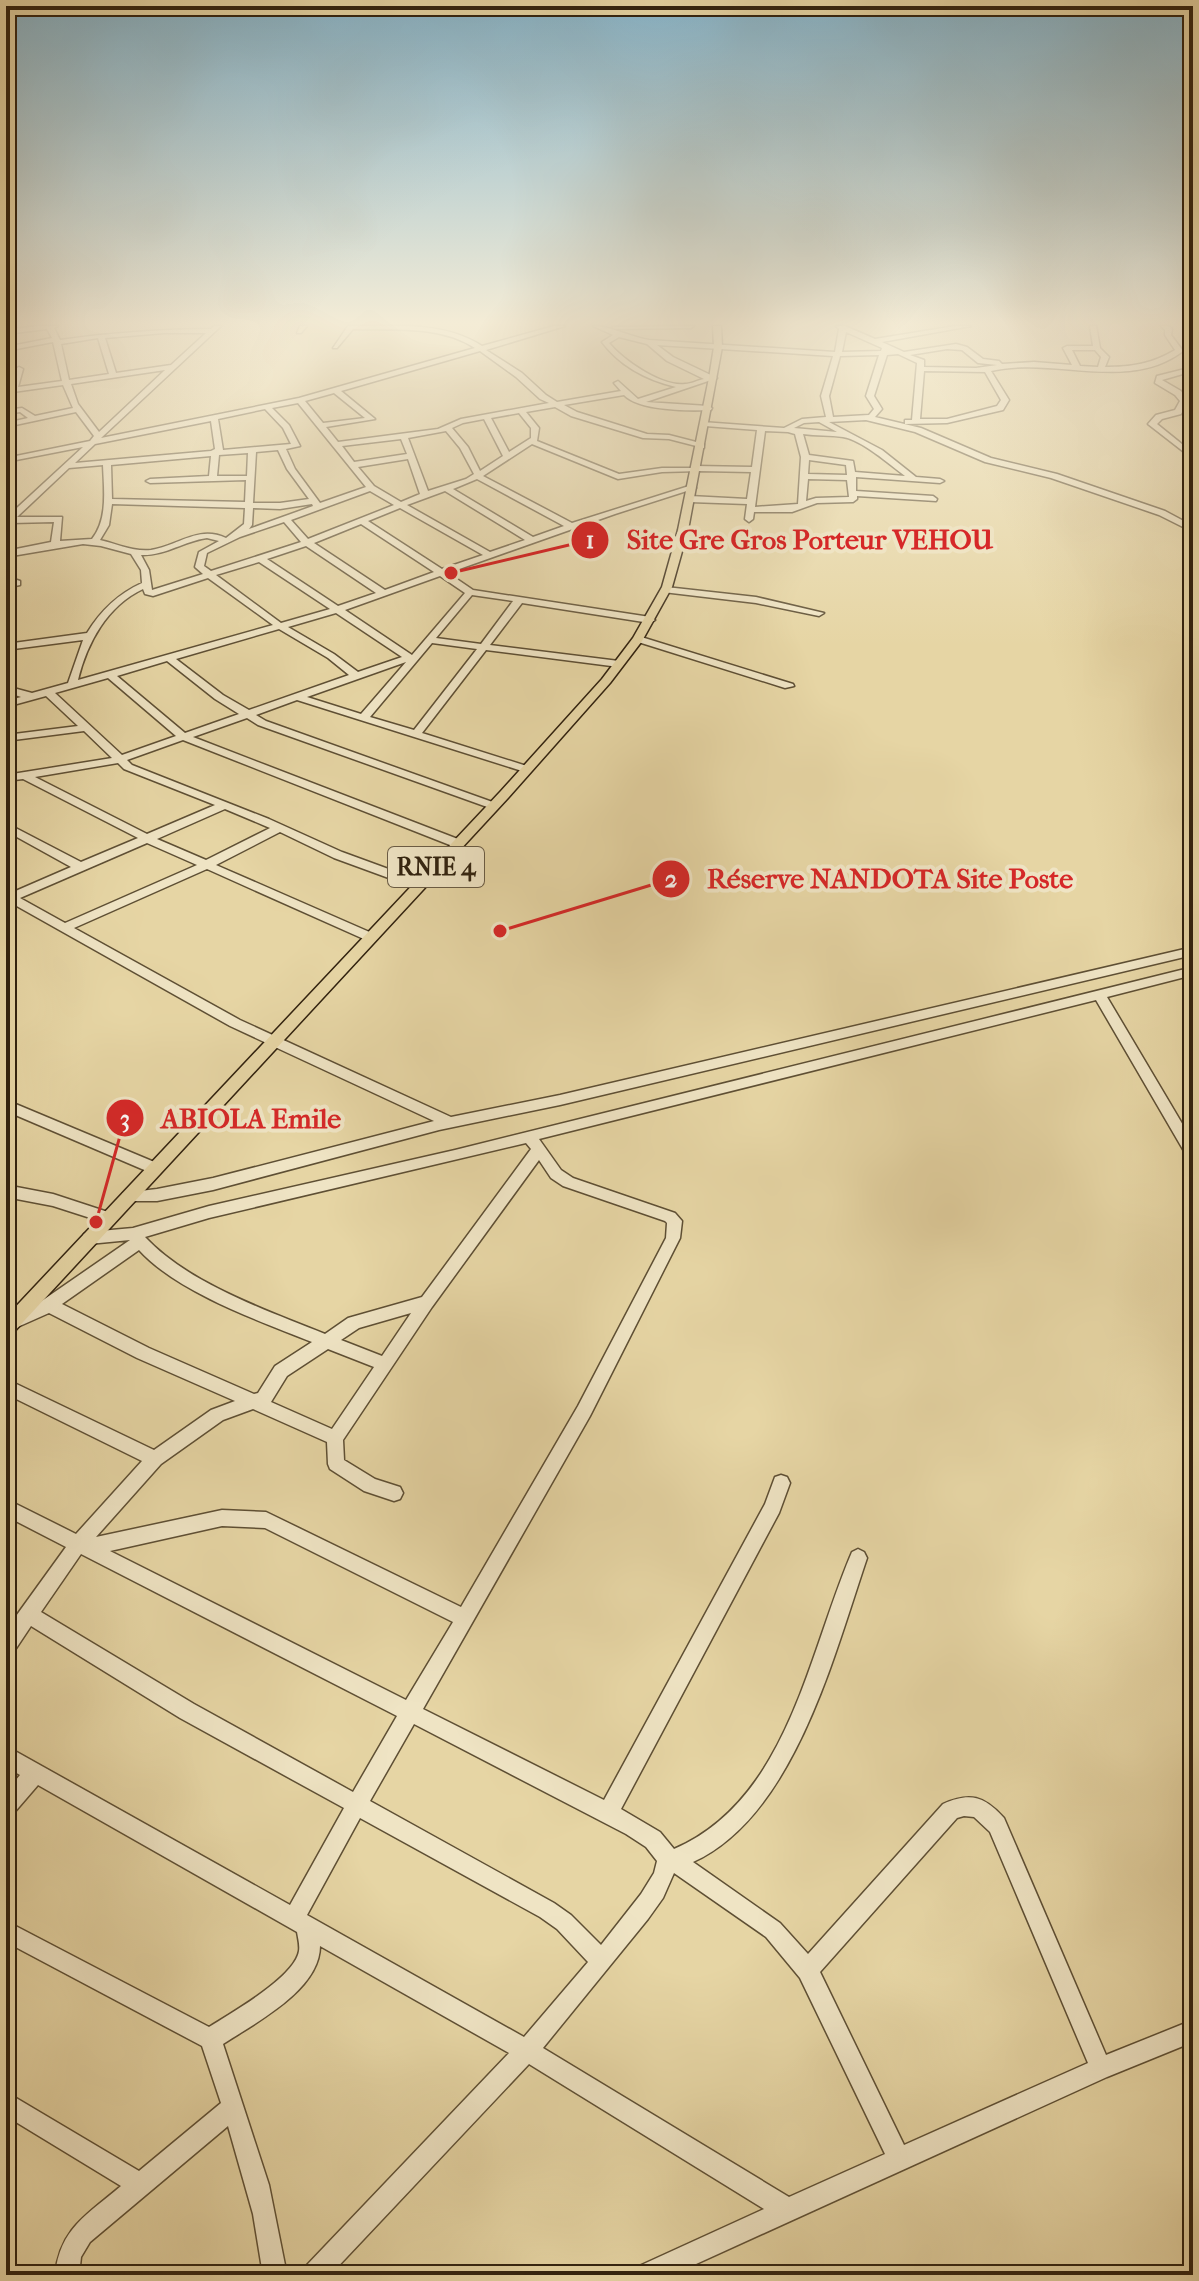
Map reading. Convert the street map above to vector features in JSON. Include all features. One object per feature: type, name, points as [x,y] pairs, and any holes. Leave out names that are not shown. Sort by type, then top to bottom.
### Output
[{"type":"main road","name":"RNIE 4","points":[[10,1325],[459,844],[619,664],[638,639],[666,590],[703,432]]},
{"type":"street","points":[[92,432],[96,438]]},
{"type":"street","points":[[8,521],[102,432]]},
{"type":"street","points":[[6,467],[10,459],[127,432]]},
{"type":"street","points":[[213,478],[217,450],[215,432]]},
{"type":"street","points":[[67,466],[217,450],[296,446],[288,432]]},
{"type":"street","points":[[325,432],[371,488],[489,555]]},
{"type":"street","points":[[335,445],[424,432]]},
{"type":"street","points":[[452,432],[464,447],[479,477],[571,526]]},
{"type":"street","points":[[494,432],[507,457]]},
{"type":"street","points":[[135,553],[145,570],[148,592],[210,576],[307,543],[425,495],[479,477],[533,442],[536,432]]},
{"type":"street","points":[[633,432],[701,446]]},
{"type":"street","points":[[750,510],[760,432]]},
{"type":"street","points":[[795,432],[804,445],[802,506]]},
{"type":"street","points":[[807,432],[849,434],[913,478]]},
{"type":"street","points":[[922,432],[988,460],[1033,469],[1162,513],[1193,529]]},
{"type":"street","points":[[1162,432],[1193,457]]},
{"type":"street","points":[[404,436],[425,495]]},
{"type":"street","points":[[533,442],[618,477],[662,470],[754,470]]},
{"type":"street","points":[[281,448],[291,469],[316,504]]},
{"type":"street","points":[[235,537],[248,525],[252,449]]},
{"type":"street","points":[[352,465],[411,456]]},
{"type":"street","points":[[6,704],[336,610],[571,526],[691,493],[750,510],[802,506],[821,500],[852,501],[854,493],[850,463],[805,457]]},
{"type":"street","points":[[95,541],[104,525],[108,501],[107,462]]},
{"type":"street","points":[[804,476],[940,481]]},
{"type":"street","points":[[150,481],[250,478]]},
{"type":"street","points":[[355,675],[331,656],[280,626],[199,567],[203,552],[225,541],[287,520],[316,504],[371,488]]},
{"type":"street","points":[[446,488],[531,540]]},
{"type":"street","points":[[854,493],[933,499]]},
{"type":"street","points":[[108,501],[316,504]]},
{"type":"street","points":[[8,521],[59,519],[55,546]]},
{"type":"street","points":[[287,520],[307,543],[385,594]]},
{"type":"street","points":[[363,522],[470,592],[650,620]]},
{"type":"street","points":[[6,554],[95,541],[135,553],[161,550],[206,535],[225,541]]},
{"type":"street","points":[[261,559],[411,658]]},
{"type":"street","points":[[6,585],[17,583]]},
{"type":"street","points":[[72,686],[89,636],[117,599],[147,584]]},
{"type":"street","points":[[666,590],[756,600],[819,613]]},
{"type":"street","points":[[365,716],[470,592]]},
{"type":"street","points":[[417,733],[519,600]]},
{"type":"street","points":[[6,647],[89,636]]},
{"type":"street","points":[[638,639],[789,686]]},
{"type":"street","points":[[430,640],[619,664]]},
{"type":"street","points":[[169,658],[245,715],[494,806]]},
{"type":"street","points":[[6,778],[118,760],[411,658]]},
{"type":"street","points":[[110,675],[184,737],[459,844]]},
{"type":"street","points":[[6,689],[33,697]]},
{"type":"street","points":[[49,693],[128,767],[225,805],[338,855],[420,885]]},
{"type":"street","points":[[295,696],[526,769]]},
{"type":"street","points":[[6,738],[84,728]]},
{"type":"street","points":[[24,775],[146,838],[370,937]]},
{"type":"street","points":[[8,896],[225,805]]},
{"type":"street","points":[[6,826],[81,867]]},
{"type":"street","points":[[66,927],[206,865],[279,828]]},
{"type":"street","points":[[8,896],[235,1023],[451,1123]]},
{"type":"street","points":[[128,1197],[213,1184],[451,1123],[1193,951]]},
{"type":"street","points":[[10,1325],[49,1305],[136,1238],[209,1212],[534,1142],[1193,971]]},
{"type":"street","points":[[1099,994],[1193,1154]]},
{"type":"street","points":[[6,1105],[154,1168]]},
{"type":"street","points":[[394,1493],[370,1485],[336,1464],[335,1438],[534,1142]]},
{"type":"street","points":[[300,1922],[354,1806],[614,1356],[676,1228],[670,1217],[568,1182],[556,1174],[534,1142]]},
{"type":"street","points":[[6,1191],[53,1200],[109,1218]]},
{"type":"street","points":[[89,1238],[136,1238],[181,1275],[210,1291],[385,1364]]},
{"type":"street","points":[[6,1646],[155,1459],[217,1415],[264,1398],[281,1371],[364,1319],[427,1302]]},
{"type":"street","points":[[49,1305],[84,1325],[251,1403],[335,1438]]},
{"type":"street","points":[[6,1386],[155,1459]]},
{"type":"street","points":[[608,1813],[773,1507],[781,1483]]},
{"type":"street","points":[[6,1507],[608,1813],[656,1841],[670,1861],[773,1930],[808,1970],[899,2159]]},
{"type":"street","points":[[84,1545],[222,1518],[266,1520],[464,1618]]},
{"type":"street","points":[[313,2275],[529,2052],[646,1904],[670,1861],[699,1849],[721,1834],[756,1795],[774,1769],[805,1708],[858,1558]]},
{"type":"street","points":[[29,1615],[187,1711],[547,1910],[564,1922],[602,1961]]},
{"type":"street","points":[[6,1756],[529,2052],[790,2211]]},
{"type":"street","points":[[6,1807],[34,1774]]},
{"type":"street","points":[[808,1970],[950,1811],[960,1805],[975,1806],[987,1813],[997,1825],[1101,2068]]},
{"type":"street","points":[[210,2039],[289,1984],[305,1966],[311,1945],[300,1922]]},
{"type":"street","points":[[6,1931],[210,2039],[255,2172],[271,2236],[275,2275]]},
{"type":"street","points":[[645,2275],[1101,2068],[1193,2031]]},
{"type":"street","points":[[6,2103],[140,2185]]},
{"type":"street","points":[[67,2275],[69,2254],[74,2244],[233,2107]]},
{"type":"place","name":"Site Gre Gros Porteur VEHOU","points":[[451,573]]},
{"type":"place","name":"Réserve NANDOTA Site Poste","points":[[500,931]]},
{"type":"place","name":"ABIOLA Emile","points":[[96,1222]]}]
